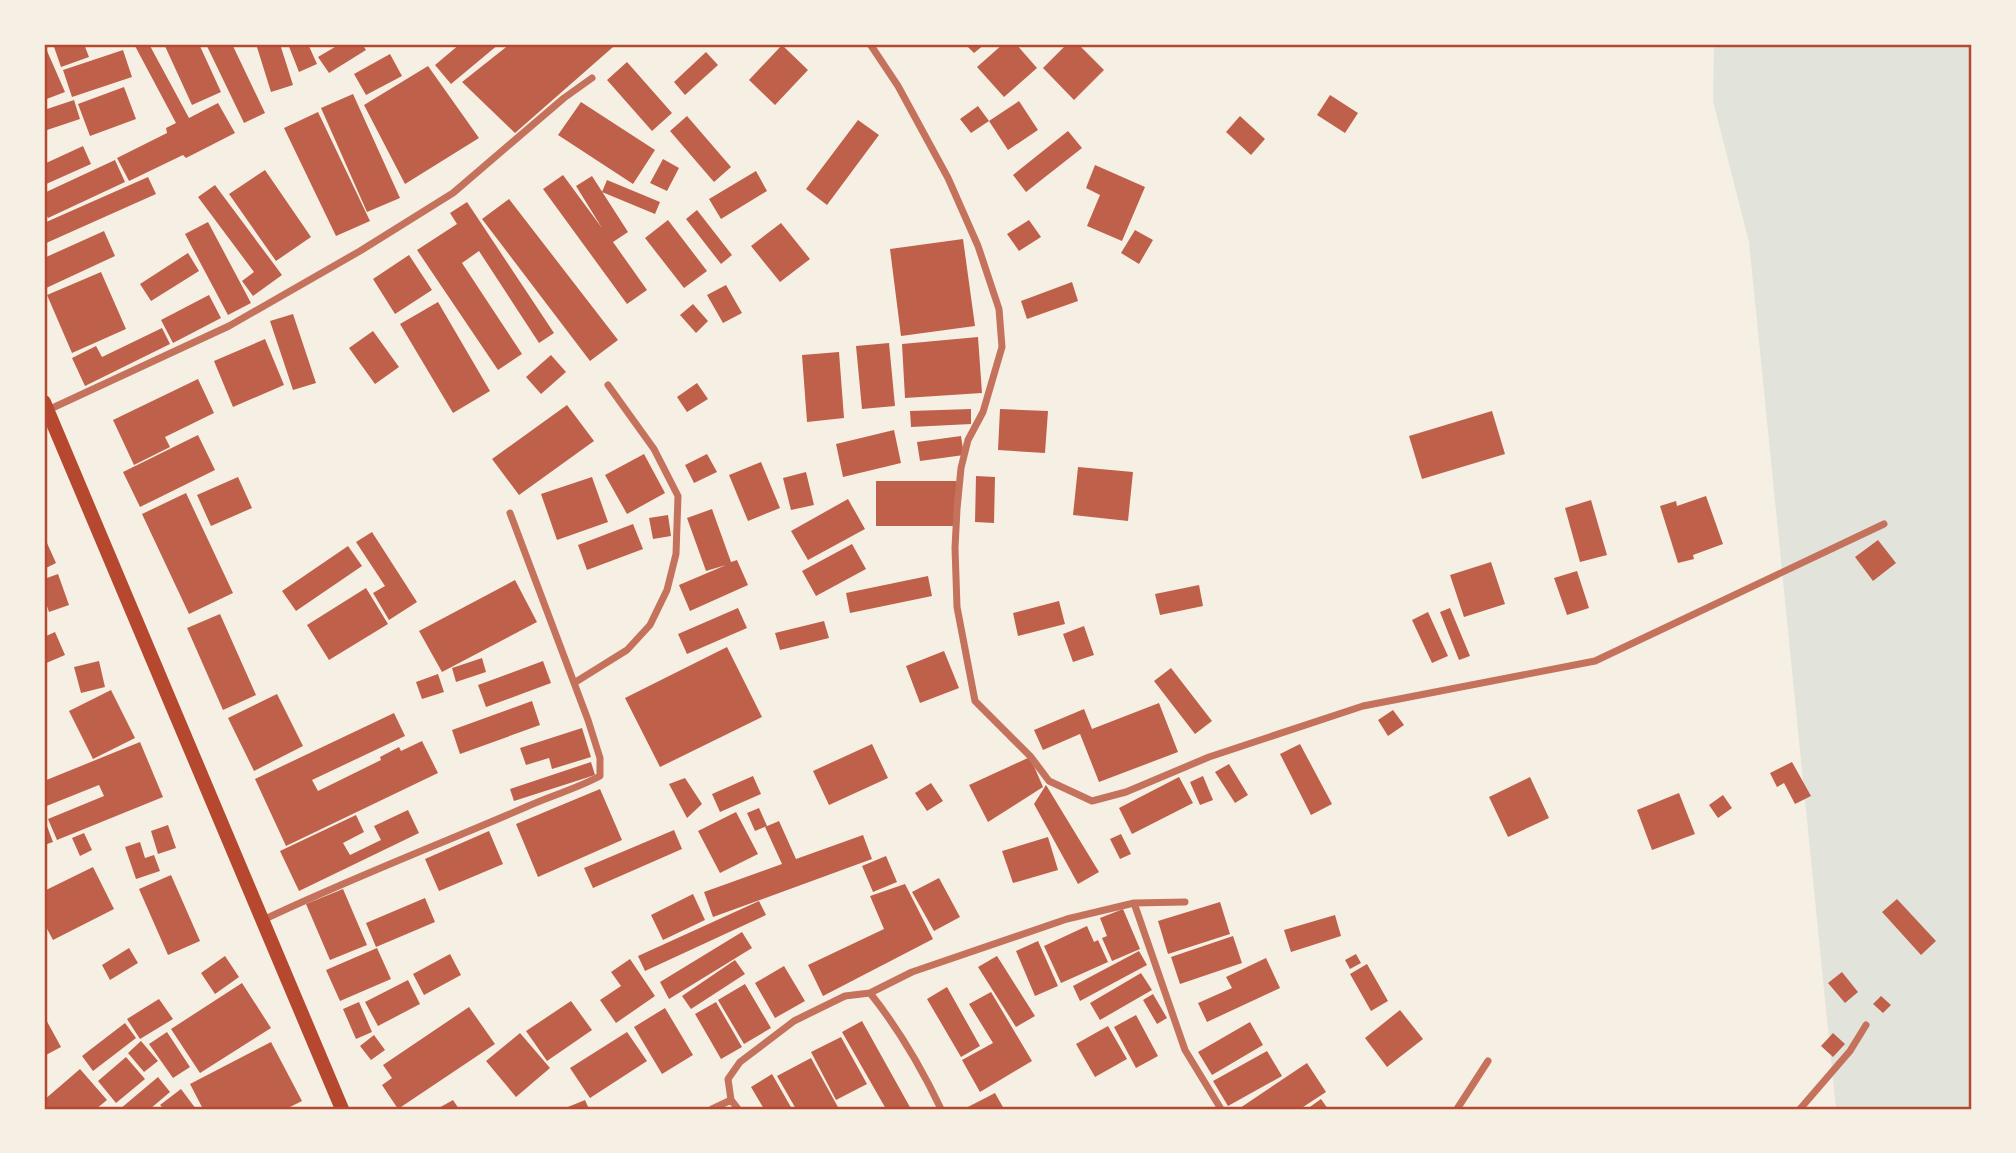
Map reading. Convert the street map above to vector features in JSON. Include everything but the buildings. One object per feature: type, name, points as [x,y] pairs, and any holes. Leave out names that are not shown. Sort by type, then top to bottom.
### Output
[{"type":"main road","points":[[45,408],[342,1109]]},
{"type":"street","points":[[870,44],[898,86],[948,177],[978,246],[999,309],[1002,347],[983,412],[968,440],[961,468],[955,548],[957,607],[975,701],[1031,757],[1049,781],[1092,801],[1126,792],[1209,757],[1363,706],[1595,661],[1884,524]]},
{"type":"street","points":[[45,408],[229,326],[360,251],[453,193],[564,98],[592,78]]},
{"type":"street","points":[[574,683],[627,650],[650,625],[667,590],[676,554],[678,496],[654,449],[608,385]]},
{"type":"street","points":[[263,920],[326,890],[600,776],[600,758],[510,513]]},
{"type":"street","points":[[737,1109],[732,1100],[729,1079],[740,1062],[794,1021],[845,996],[870,993],[912,972],[1068,919],[1134,903],[1185,902]]},
{"type":"street","points":[[1134,903],[1185,1050],[1221,1109]]},
{"type":"street","points":[[870,993],[887,1014],[941,1109]]},
{"type":"street","points":[[1800,1109],[1850,1051],[1866,1025]]},
{"type":"street","points":[[1457,1109],[1488,1061]]},
{"type":"street","points":[[712,1109],[732,1100]]},
{"type":"shaded area","points":[[1714,44],[1972,44],[1972,1109],[1836,1109],[1749,242],[1713,101]]}]
